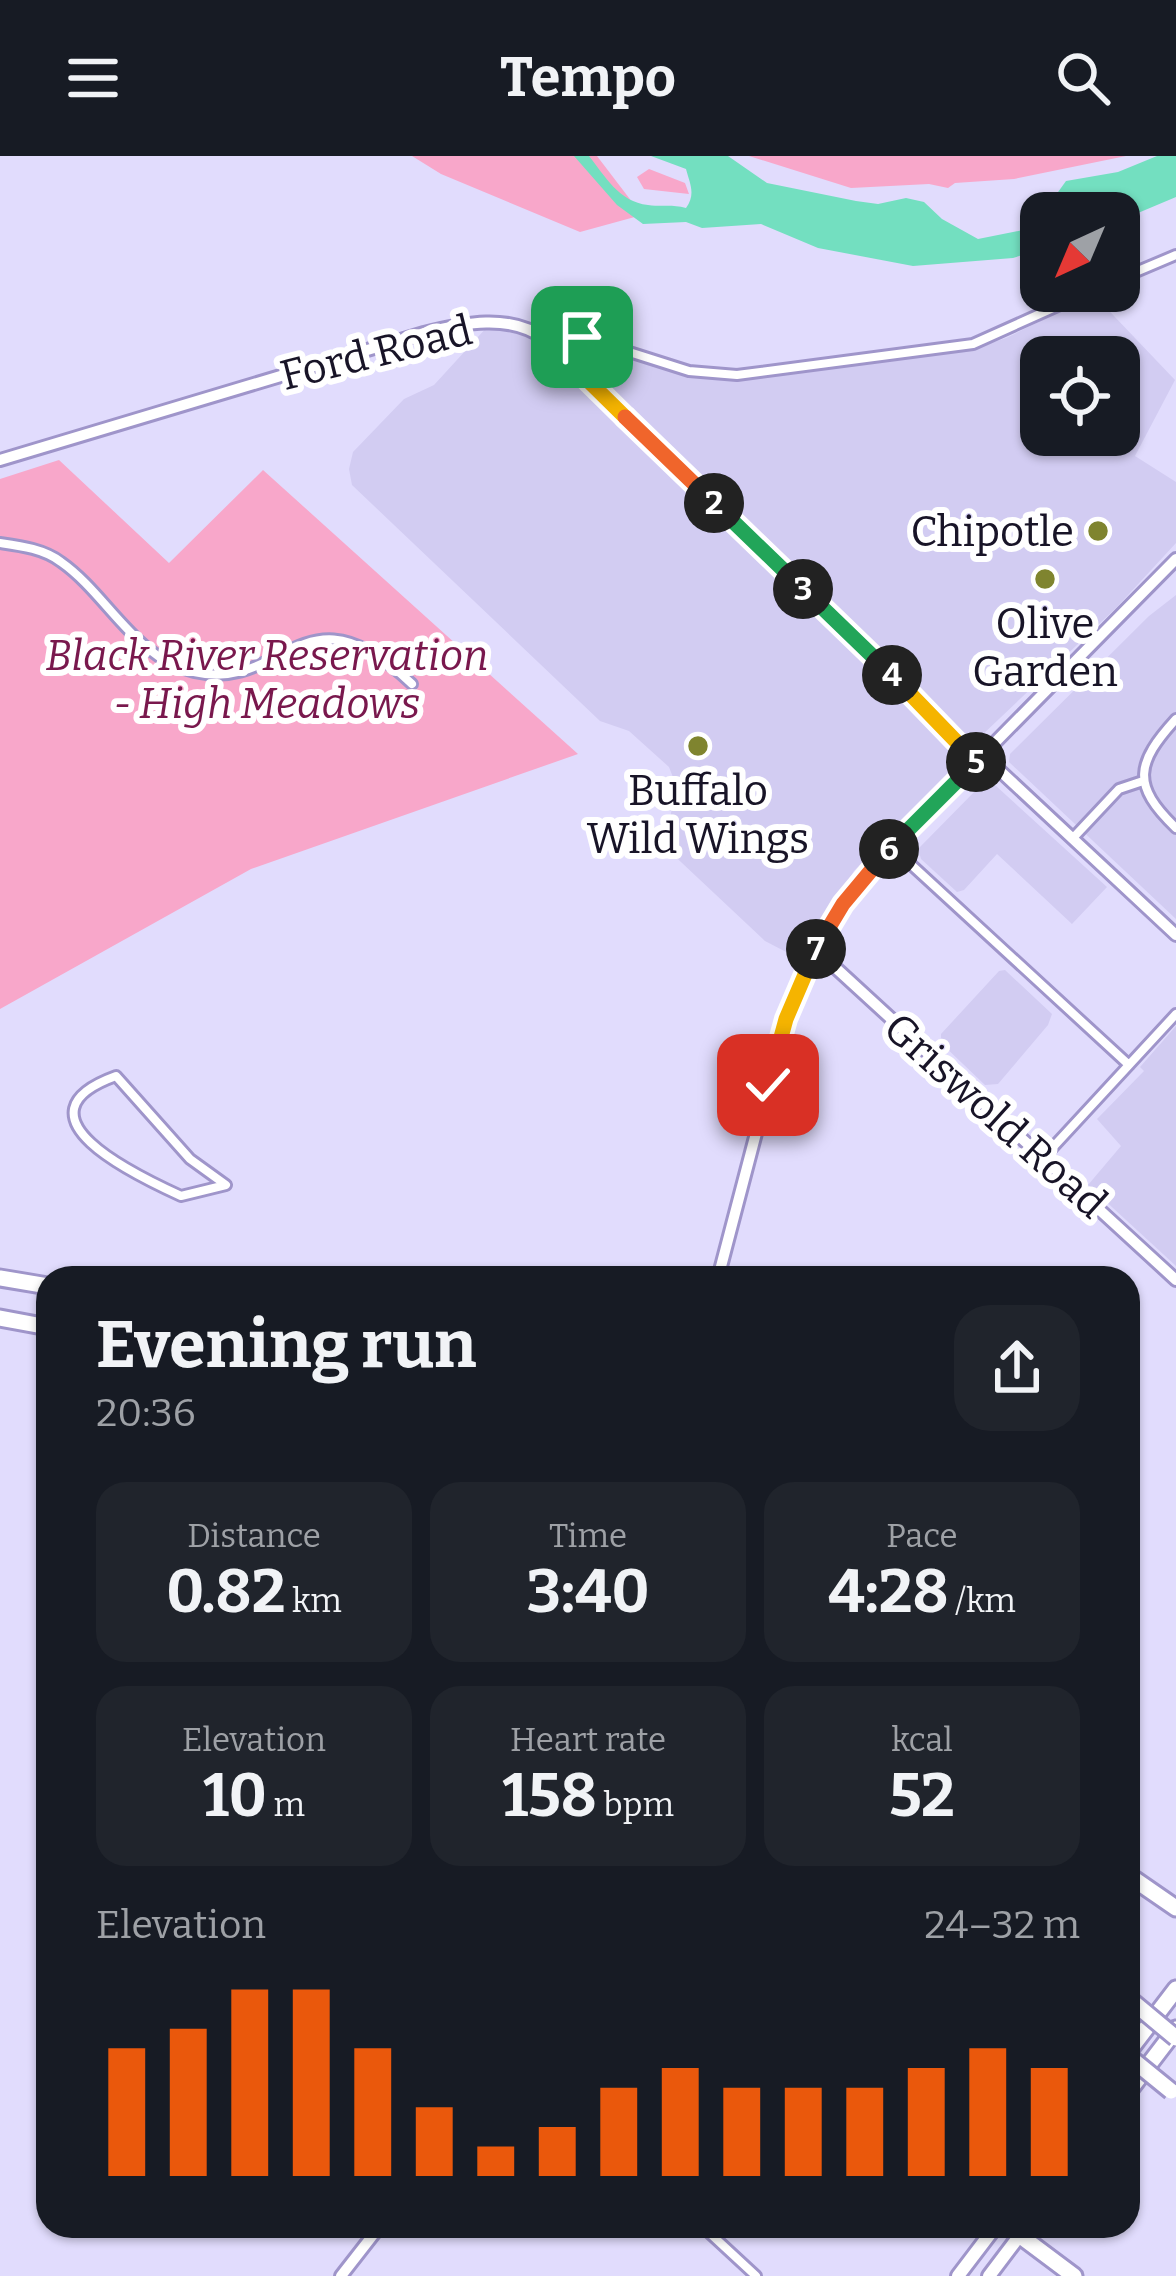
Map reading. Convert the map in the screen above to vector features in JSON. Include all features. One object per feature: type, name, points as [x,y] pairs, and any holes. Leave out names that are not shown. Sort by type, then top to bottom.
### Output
[{"type":"highway","points":[[0,1278],[36,1284]]},
{"type":"highway","points":[[0,1318],[36,1325]]},
{"type":"highway","points":[[1140,1883],[1176,1907]]},
{"type":"highway","points":[[1140,2038],[1176,1989]]},
{"type":"highway","points":[[1140,2008],[1176,2038]]},
{"type":"highway","points":[[1140,2076],[1176,2029]]},
{"type":"highway","points":[[1140,2064],[1174,2093]]},
{"type":"highway","points":[[1029,2238],[1074,2276]]},
{"type":"main road","points":[[958,2276],[987,2238]]},
{"type":"main road","points":[[988,2276],[1012,2238]]},
{"type":"street","points":[[1140,270],[1176,255]]},
{"type":"street","points":[[558,351],[571,339],[582,337],[689,371],[737,375],[974,344],[1047,312]]},
{"type":"street","name":"Ford Road","points":[[0,460],[451,326],[481,322],[525,328],[558,351],[981,758],[1176,935]]},
{"type":"street","points":[[0,543],[39,551],[64,564],[155,655],[178,668],[227,674],[300,643],[337,639],[371,650],[412,684]]},
{"type":"street","points":[[721,1266],[786,1019],[814,953],[843,904],[892,847],[1176,559]]},
{"type":"street","points":[[1176,719],[1149,750],[1143,781],[1151,802],[1176,828]]},
{"type":"street","points":[[1073,838],[1119,789],[1143,781]]},
{"type":"street","points":[[892,847],[1129,1065]]},
{"type":"street","name":"Griswold Road","points":[[814,953],[1176,1280]]},
{"type":"street","points":[[1043,1158],[1176,1014]]},
{"type":"street","points":[[116,1076],[206,1172],[226,1185],[189,1196],[172,1192],[83,1138],[74,1120],[77,1100],[89,1088],[116,1076]]},
{"type":"street","points":[[341,2276],[371,2238]]},
{"type":"street","points":[[715,2238],[756,2276]]},
{"type":"shaded area","points":[[574,156],[589,156],[607,180],[638,203],[686,208],[691,193],[686,169],[651,156],[728,156],[767,183],[878,204],[906,198],[924,202],[942,219],[978,239],[1020,231],[1020,256],[913,266],[818,248],[761,224],[702,228],[686,222],[643,224],[617,205]]},
{"type":"shaded area","points":[[1157,156],[1176,156],[1176,197],[1140,212],[1140,192],[1058,192],[1066,181],[1118,172]]},
{"type":"shaded area","points":[[1059,312],[1110,312],[1133,336],[1020,336],[1020,456],[1135,456],[1176,482],[1176,543],[1117,607],[980,737],[963,733],[569,353],[573,344],[582,343],[687,375],[726,379],[970,350]]},
{"type":"shaded area","points":[[488,326],[525,332],[540,340],[963,757],[854,871],[796,964],[792,955],[765,941],[665,847],[676,785],[669,767],[629,731],[600,721],[352,485],[353,452],[404,399],[434,385]]},
{"type":"shaded area","points":[[1140,343],[1175,380],[1140,446]]},
{"type":"shaded area","points":[[1176,595],[1176,919],[1009,762],[1010,754]]},
{"type":"shaded area","points":[[982,784],[995,785],[1107,887],[1072,924],[997,854],[957,892],[921,859],[918,849]]},
{"type":"shaded area","points":[[1005,970],[1052,1014],[998,1084],[985,1085],[941,1043],[941,1034]]},
{"type":"shaded area","points":[[1176,1026],[1176,1266],[1088,1185],[1121,1146],[1097,1119],[1144,1071],[1140,1067]]},
{"type":"green space","points":[[412,156],[597,156],[642,215],[580,232],[441,174]]},
{"type":"green space","points":[[749,156],[1126,156],[1014,179],[955,183],[948,188],[929,184],[851,188]]},
{"type":"green space","points":[[649,169],[685,183],[689,194],[644,189],[637,177]]},
{"type":"green space","name":"Black River Reservation - High Meadows","points":[[59,460],[169,563],[263,470],[578,754],[251,869],[0,1009],[0,479]]},
{"type":"place","name":"Chipotle","points":[[1098,531]]},
{"type":"place","name":"Olive Garden","points":[[1045,579]]},
{"type":"place","name":"Buffalo Wild Wings","points":[[698,746]]},
{"type":"route","points":[[582,337],[571,339],[558,351],[978,760],[866,874],[843,904],[800,984],[768,1085]]}]
